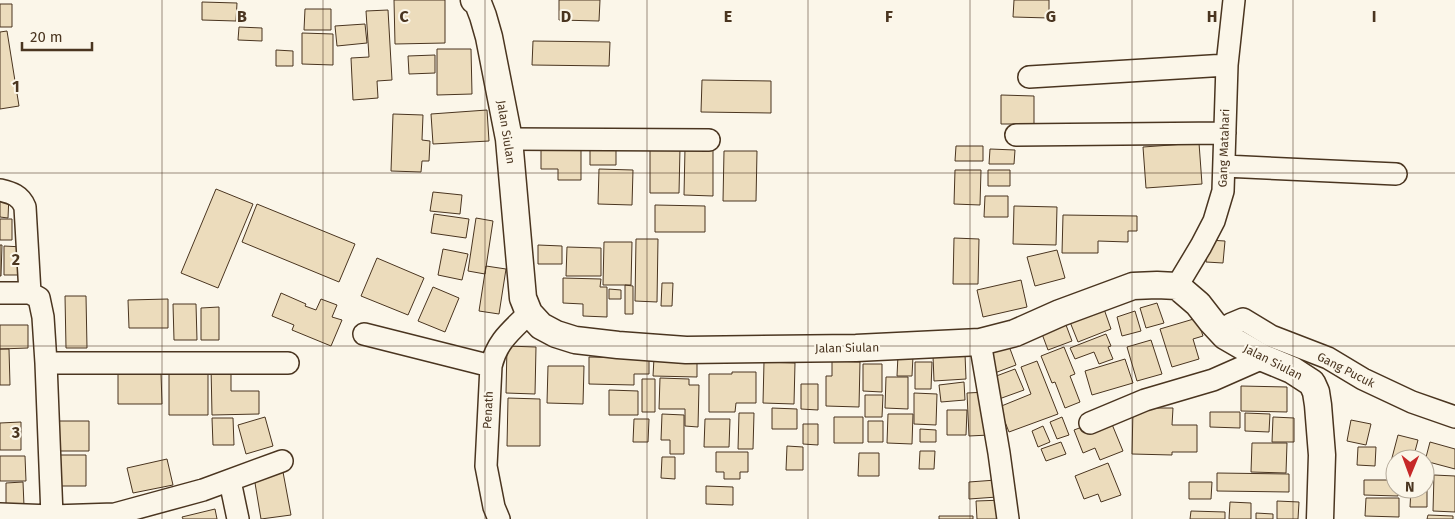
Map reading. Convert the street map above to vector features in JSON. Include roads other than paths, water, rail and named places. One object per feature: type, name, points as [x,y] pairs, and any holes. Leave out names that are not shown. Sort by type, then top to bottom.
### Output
[{"type":"street","name":"Gang Matahari","points":[[1177,286],[1214,221],[1223,191],[1227,65],[1234,0]]},
{"type":"street","name":"Jalan Siulan","points":[[478,1],[489,37],[509,139],[523,298],[529,313],[540,326],[556,334],[576,340],[647,348],[686,350],[892,347],[980,342],[1015,333],[1060,313],[1132,286],[1177,286],[1198,304],[1230,325],[1225,336],[1263,358],[1292,370],[1312,383],[1316,392],[1322,455],[1320,519]]},
{"type":"street","points":[[1029,77],[1227,65]]},
{"type":"street","points":[[1016,135],[1224,133]]},
{"type":"street","points":[[509,139],[709,140]]},
{"type":"street","points":[[1224,166],[1396,174]]},
{"type":"street","points":[[0,190],[15,194],[22,200],[25,207],[30,292]]},
{"type":"street","points":[[0,293],[30,292],[39,298],[40,302],[43,317],[46,363],[52,516]]},
{"type":"street","name":"Penath","points":[[498,519],[486,466],[491,366],[494,352],[502,340],[529,313]]},
{"type":"street","name":"Gang Pucuk","points":[[1230,325],[1243,319],[1271,336],[1328,358],[1363,379],[1412,402],[1455,417]]},
{"type":"street","points":[[364,334],[491,366]]},
{"type":"street","points":[[980,342],[1008,519]]},
{"type":"street","points":[[1090,422],[1145,400],[1213,380],[1263,358]]},
{"type":"street","points":[[46,363],[288,363]]},
{"type":"street","points":[[0,514],[115,517],[230,481],[282,460]]},
{"type":"street","points":[[230,481],[238,519]]}]
